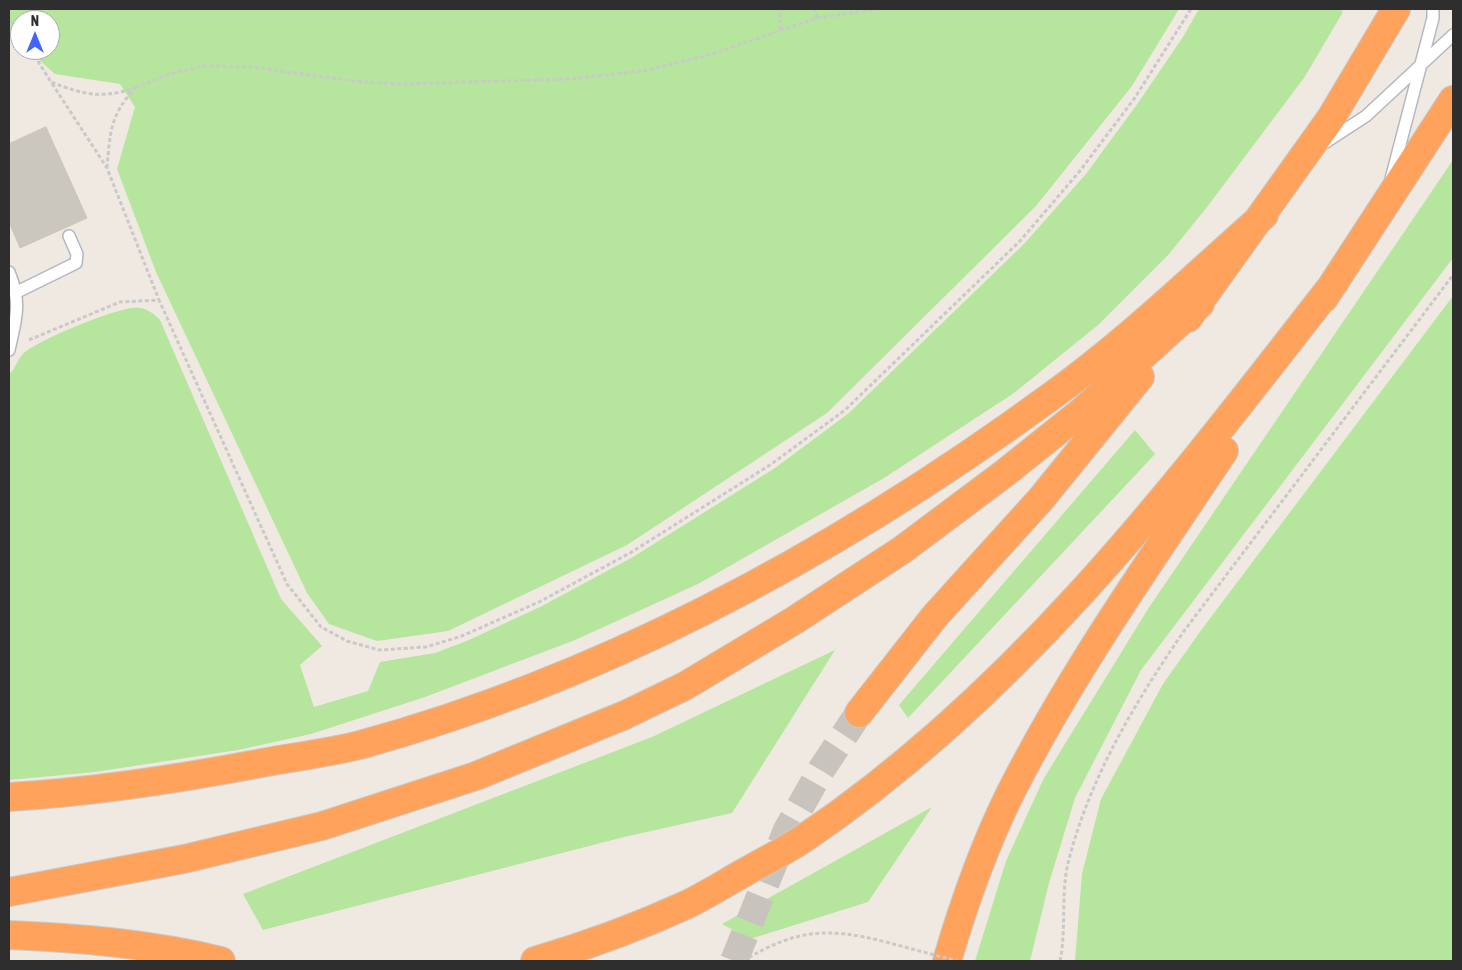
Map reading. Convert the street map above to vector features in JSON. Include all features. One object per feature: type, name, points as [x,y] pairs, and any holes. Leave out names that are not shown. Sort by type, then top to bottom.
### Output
[{"type":"highway","points":[[859,713],[935,616],[1041,499],[1200,304],[1304,157],[1365,63],[1396,9]]},
{"type":"highway","points":[[947,961],[967,898],[1011,792],[1062,700],[1383,211],[1453,100]]},
{"type":"highway","points":[[9,796],[151,784],[357,746],[485,705],[576,671],[671,627],[763,581],[885,509],[1054,395],[1124,340],[1264,215]]},
{"type":"highway","points":[[535,961],[578,948],[686,904],[801,840],[884,781],[966,711],[1019,659],[1118,554],[1194,462],[1335,282]]},
{"type":"highway","points":[[9,892],[184,860],[322,826],[476,776],[625,715],[685,686],[778,630],[902,550],[1005,473],[1080,413],[1200,304]]},
{"type":"highway","points":[[9,935],[73,938],[153,947],[221,961]]},
{"type":"lane","points":[[1383,211],[1405,119],[1433,18],[1433,9]]},
{"type":"lane","points":[[1304,157],[1366,116],[1453,34]]},
{"type":"lane","points":[[17,292],[76,263],[77,254],[69,236]]},
{"type":"lane","points":[[9,272],[17,292],[16,316],[9,350]]},
{"type":"path","points":[[780,30],[780,14],[783,9]]},
{"type":"path","points":[[814,9],[817,18]]},
{"type":"path","points":[[51,82],[81,94],[113,95],[169,74],[203,66],[252,67],[362,82],[400,84],[568,79],[643,71],[706,56],[817,18],[879,9]]},
{"type":"path","points":[[37,60],[107,168],[159,300],[287,584],[321,627],[347,640],[379,650],[426,647],[462,636],[539,602],[630,552],[770,465],[845,410],[1020,241],[1073,179],[1134,99],[1191,9]]},
{"type":"path","points":[[107,168],[110,133],[120,106],[135,88]]},
{"type":"path","points":[[1060,961],[1064,886],[1069,860],[1088,802],[1121,729],[1151,679],[1184,631],[1453,275]]},
{"type":"path","points":[[24,343],[120,302],[159,300]]},
{"type":"path","points":[[744,961],[769,946],[810,934],[830,932],[856,934],[957,961]]},
{"type":"green space","points":[[9,9],[1179,9],[1132,86],[1036,206],[827,413],[627,545],[448,631],[377,641],[329,624],[307,593],[156,272],[117,169],[135,107],[120,84],[55,74],[39,60],[60,60],[60,10],[10,10],[9,33]]},
{"type":"green space","points":[[1199,9],[1340,9],[1343,12],[1304,78],[1207,207],[1169,254],[1098,325],[1014,393],[884,478],[698,584],[575,640],[425,697],[311,734],[238,750],[95,772],[9,780],[9,374],[22,355],[32,347],[81,324],[131,308],[146,309],[160,320],[281,599],[322,646],[300,665],[314,707],[368,691],[380,662],[435,653],[469,640],[542,606],[633,557],[775,468],[849,413],[1024,244],[1086,174],[1138,103],[1183,37]]},
{"type":"green space","points":[[1453,160],[1453,258],[1141,670],[1075,798],[1049,883],[1030,961],[975,961],[1006,861],[1044,778],[1148,609]]},
{"type":"green space","points":[[1453,296],[1453,961],[1075,961],[1082,874],[1101,799],[1163,684],[1202,629]]},
{"type":"green space","points":[[1135,430],[1155,454],[908,718],[899,705]]},
{"type":"green space","points":[[835,650],[732,813],[624,837],[263,930],[243,894],[652,737]]},
{"type":"green space","points":[[932,807],[868,902],[750,939],[722,924]]},
{"type":"building","points":[[46,127],[87,218],[20,248],[9,222],[9,144]]},
{"type":"tunnel","points":[[734,961],[787,830],[821,770],[859,713]]}]
